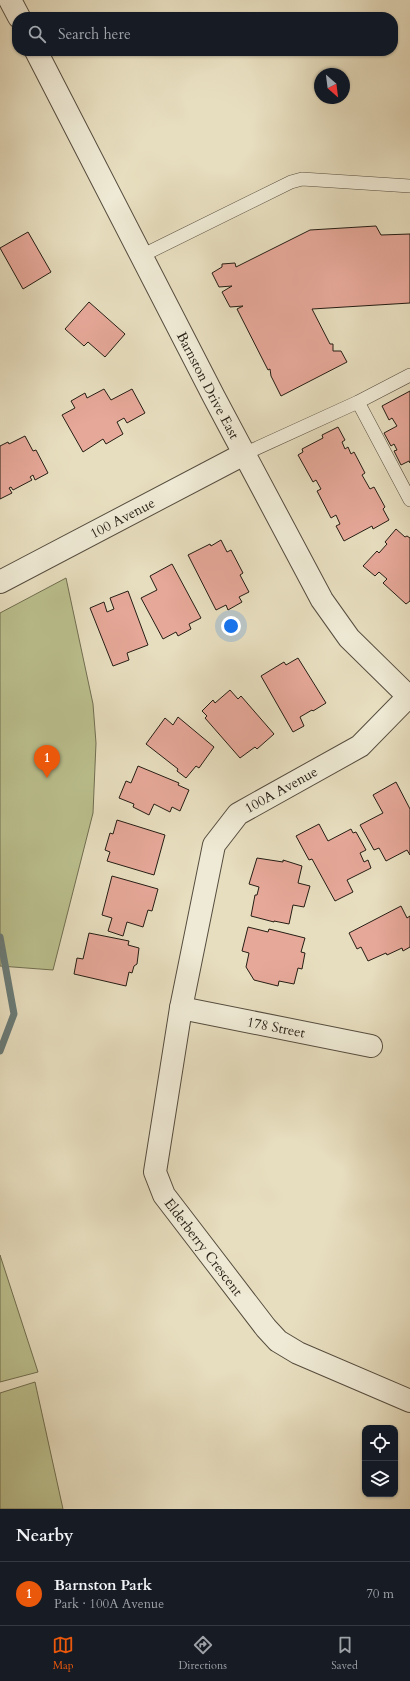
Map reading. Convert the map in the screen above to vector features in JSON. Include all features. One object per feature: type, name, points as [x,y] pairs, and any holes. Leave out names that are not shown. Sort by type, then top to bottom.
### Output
[{"type":"street","points":[[10,0],[16,12]]},
{"type":"street","name":"Barnston Drive East","points":[[39,56],[244,454],[322,600],[349,638],[409,698]]},
{"type":"street","name":"100 Avenue","points":[[0,582],[244,454]]},
{"type":"street","name":"100A Avenue","points":[[181,1008],[214,845],[238,814],[360,746],[409,698]]},
{"type":"street","name":"178 Street","points":[[181,1008],[371,1046]]},
{"type":"street","name":"Elderberry Crescent","points":[[181,1008],[156,1161],[155,1172],[164,1195],[275,1338],[298,1353],[408,1393]]},
{"type":"lane","points":[[142,256],[291,182],[302,179],[410,186]]},
{"type":"lane","points":[[244,454],[358,402],[410,375]]},
{"type":"lane","points":[[358,402],[410,500]]},
{"type":"green space","points":[[66,578],[93,704],[96,743],[93,813],[53,970],[0,966],[0,613]]},
{"type":"green space","points":[[0,1255],[38,1372],[0,1382]]},
{"type":"green space","points":[[35,1382],[63,1509],[0,1509],[0,1393]]},
{"type":"building","points":[[376,226],[381,235],[410,234],[410,303],[312,309],[330,344],[333,344],[333,351],[341,351],[347,362],[281,396],[271,376],[270,369],[268,370],[237,309],[243,306],[230,307],[222,292],[232,286],[219,287],[212,273],[222,267],[222,264],[235,263],[236,267],[310,230]]},
{"type":"building","points":[[28,232],[51,272],[23,289],[0,248]]},
{"type":"building","points":[[89,302],[125,334],[105,357],[88,342],[84,346],[65,329]]},
{"type":"building","points":[[104,389],[111,400],[132,389],[145,413],[127,423],[124,418],[117,422],[123,434],[106,444],[103,439],[83,452],[62,415],[75,408],[71,401],[85,393],[87,398]]},
{"type":"building","points":[[410,391],[410,463],[409,461],[401,465],[394,451],[397,450],[394,444],[391,446],[384,433],[397,426],[392,418],[389,420],[382,406]]},
{"type":"building","points":[[338,427],[345,440],[342,442],[345,449],[348,447],[351,454],[354,452],[365,473],[362,475],[370,489],[374,487],[385,507],[383,509],[389,520],[373,529],[372,526],[344,541],[336,526],[340,524],[336,515],[331,518],[317,491],[321,489],[316,480],[313,482],[298,455],[303,452],[302,449],[323,438],[322,435]]},
{"type":"building","points":[[25,436],[33,451],[36,450],[48,473],[35,480],[33,475],[30,477],[32,480],[13,490],[11,487],[9,488],[12,493],[0,499],[0,446],[8,442],[9,444]]},
{"type":"building","points":[[396,529],[405,537],[407,536],[410,538],[410,601],[406,604],[383,583],[387,579],[379,572],[375,576],[363,566],[377,551],[379,553],[387,544],[385,542]]},
{"type":"building","points":[[221,540],[227,552],[231,550],[243,573],[240,575],[249,592],[239,597],[242,602],[228,610],[226,605],[216,610],[188,555],[210,544],[211,546]]},
{"type":"building","points":[[172,564],[201,618],[189,624],[191,629],[178,636],[176,632],[163,639],[141,598],[157,590],[150,576]]},
{"type":"building","points":[[128,591],[148,645],[127,653],[129,660],[113,666],[90,608],[104,602],[107,612],[114,609],[110,598]]},
{"type":"building","points":[[298,658],[326,703],[300,717],[304,726],[293,732],[261,676],[284,662],[286,665]]},
{"type":"building","points":[[230,690],[238,699],[241,696],[274,734],[257,749],[255,747],[240,758],[205,718],[207,716],[202,711],[213,700],[215,703]]},
{"type":"building","points":[[178,717],[214,747],[199,768],[196,766],[186,778],[177,771],[178,769],[146,744],[165,718],[173,725]]},
{"type":"building","points":[[138,766],[179,783],[178,785],[189,790],[180,811],[172,807],[170,812],[154,804],[149,815],[133,807],[134,804],[119,798],[126,781],[131,783]]},
{"type":"building","points":[[396,782],[410,809],[410,855],[407,850],[386,861],[379,848],[374,850],[360,825],[383,813],[373,795]]},
{"type":"building","points":[[117,820],[165,835],[154,875],[107,861],[110,852],[105,850],[110,833],[113,834]]},
{"type":"building","points":[[319,824],[328,841],[351,829],[353,833],[356,832],[366,850],[360,853],[364,862],[368,860],[371,868],[347,880],[353,892],[335,901],[312,859],[309,860],[296,836]]},
{"type":"building","points":[[257,858],[283,862],[283,860],[302,866],[298,883],[310,886],[304,907],[293,905],[289,924],[251,916],[255,895],[257,895],[259,887],[249,884]]},
{"type":"building","points":[[112,876],[158,889],[152,911],[148,910],[143,927],[127,922],[123,936],[108,931],[112,918],[102,915]]},
{"type":"building","points":[[401,906],[407,918],[410,916],[410,947],[403,951],[402,948],[387,955],[386,953],[368,961],[361,947],[357,949],[349,933]]},
{"type":"building","points":[[248,927],[268,932],[269,929],[305,938],[301,952],[305,953],[302,969],[298,968],[294,984],[279,981],[278,986],[254,980],[246,967],[249,953],[242,951]]},
{"type":"building","points":[[89,933],[129,941],[128,945],[139,948],[137,964],[134,966],[132,973],[129,972],[126,986],[74,974],[77,958],[83,959]]},
{"type":"waterway","points":[[0,937],[14,1014],[0,1051]]},
{"type":"place","name":"Barnston Park","points":[[47,778]]}]
